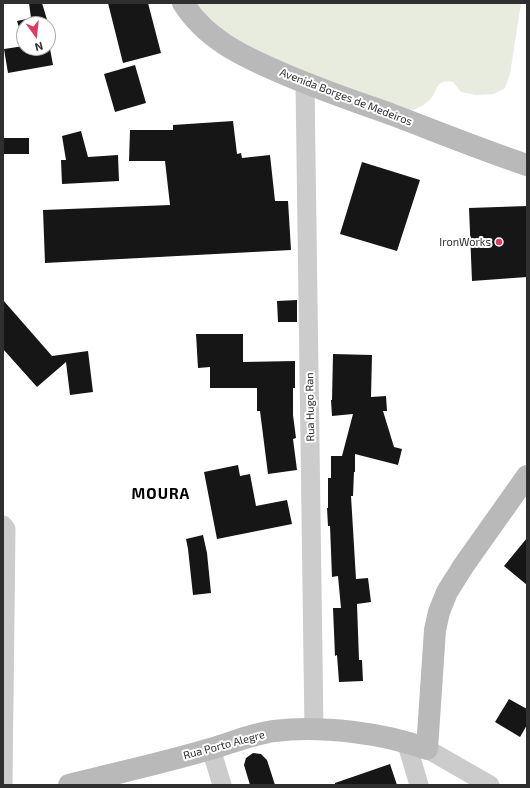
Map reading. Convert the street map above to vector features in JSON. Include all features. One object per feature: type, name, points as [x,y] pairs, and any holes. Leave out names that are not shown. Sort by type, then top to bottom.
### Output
[{"type":"street","name":"Avenida Borges de Medeiros","points":[[183,3],[190,16],[209,34],[234,51],[305,84],[527,165]]},
{"type":"street","name":"Rua Hugo Ran","points":[[305,84],[314,730]]},
{"type":"street","points":[[427,749],[435,630],[439,612],[447,592],[464,565],[527,476]]},
{"type":"street","points":[[3,525],[6,529],[3,785]]},
{"type":"street","name":"Rua Porto Alegre","points":[[69,785],[211,749],[240,738],[275,731],[314,730],[353,733],[406,742],[427,749],[490,785]]},
{"type":"street","points":[[406,742],[418,785]]},
{"type":"street","points":[[211,749],[222,785]]},
{"type":"shaded area","points":[[183,3],[521,3],[510,74],[505,88],[494,94],[476,95],[461,92],[453,82],[444,82],[439,84],[432,97],[427,102],[418,108],[407,112],[255,61]]},
{"type":"building","points":[[29,3],[42,3],[46,16],[31,16]]},
{"type":"building","points":[[108,3],[148,3],[161,53],[123,63]]},
{"type":"building","points":[[16,47],[16,56],[51,56],[53,65],[8,73],[4,49]]},
{"type":"building","points":[[135,65],[146,103],[115,112],[104,74]]},
{"type":"building","points":[[233,121],[237,154],[241,153],[242,158],[270,155],[275,201],[288,201],[291,250],[45,263],[43,210],[170,205],[165,161],[129,161],[130,130],[173,130],[173,125]]},
{"type":"building","points":[[81,131],[88,157],[118,155],[119,181],[62,184],[61,160],[66,160],[62,136]]},
{"type":"building","points":[[3,138],[29,138],[29,154],[3,154]]},
{"type":"building","points":[[362,162],[420,180],[397,251],[340,234]]},
{"type":"building","name":"IronWorks","points":[[527,206],[527,277],[472,281],[469,208]]},
{"type":"building","points":[[3,300],[52,356],[88,351],[93,392],[70,395],[66,362],[37,387],[3,349]]},
{"type":"building","points":[[297,300],[297,322],[278,322],[277,301]]},
{"type":"building","points":[[196,334],[243,334],[243,362],[295,361],[293,415],[296,438],[293,439],[297,470],[268,474],[260,411],[257,411],[257,388],[210,388],[210,367],[198,368]]},
{"type":"building","points":[[333,354],[372,355],[371,397],[386,396],[387,411],[383,411],[394,447],[402,449],[398,465],[355,454],[353,496],[351,496],[356,579],[368,578],[371,602],[357,604],[359,660],[362,660],[363,681],[339,682],[337,655],[335,656],[333,608],[341,608],[338,576],[332,577],[330,526],[328,526],[327,508],[328,478],[331,478],[331,456],[342,456],[353,414],[332,416],[331,400]]},
{"type":"building","points":[[238,465],[240,476],[250,474],[256,506],[287,500],[292,524],[217,539],[204,472]]},
{"type":"building","points":[[203,535],[207,553],[211,593],[193,595],[186,539]]},
{"type":"building","points":[[527,538],[527,585],[504,566]]},
{"type":"building","points":[[509,699],[527,709],[527,725],[520,737],[495,722]]},
{"type":"building","points":[[253,753],[261,754],[267,760],[275,785],[250,785],[244,765],[246,758]]},
{"type":"building","points":[[390,764],[397,785],[335,785],[335,783]]},
{"type":"place","name":"IronWorks","points":[[499,242]]},
{"type":"district","name":"MOURA","points":[[161,494]]}]
